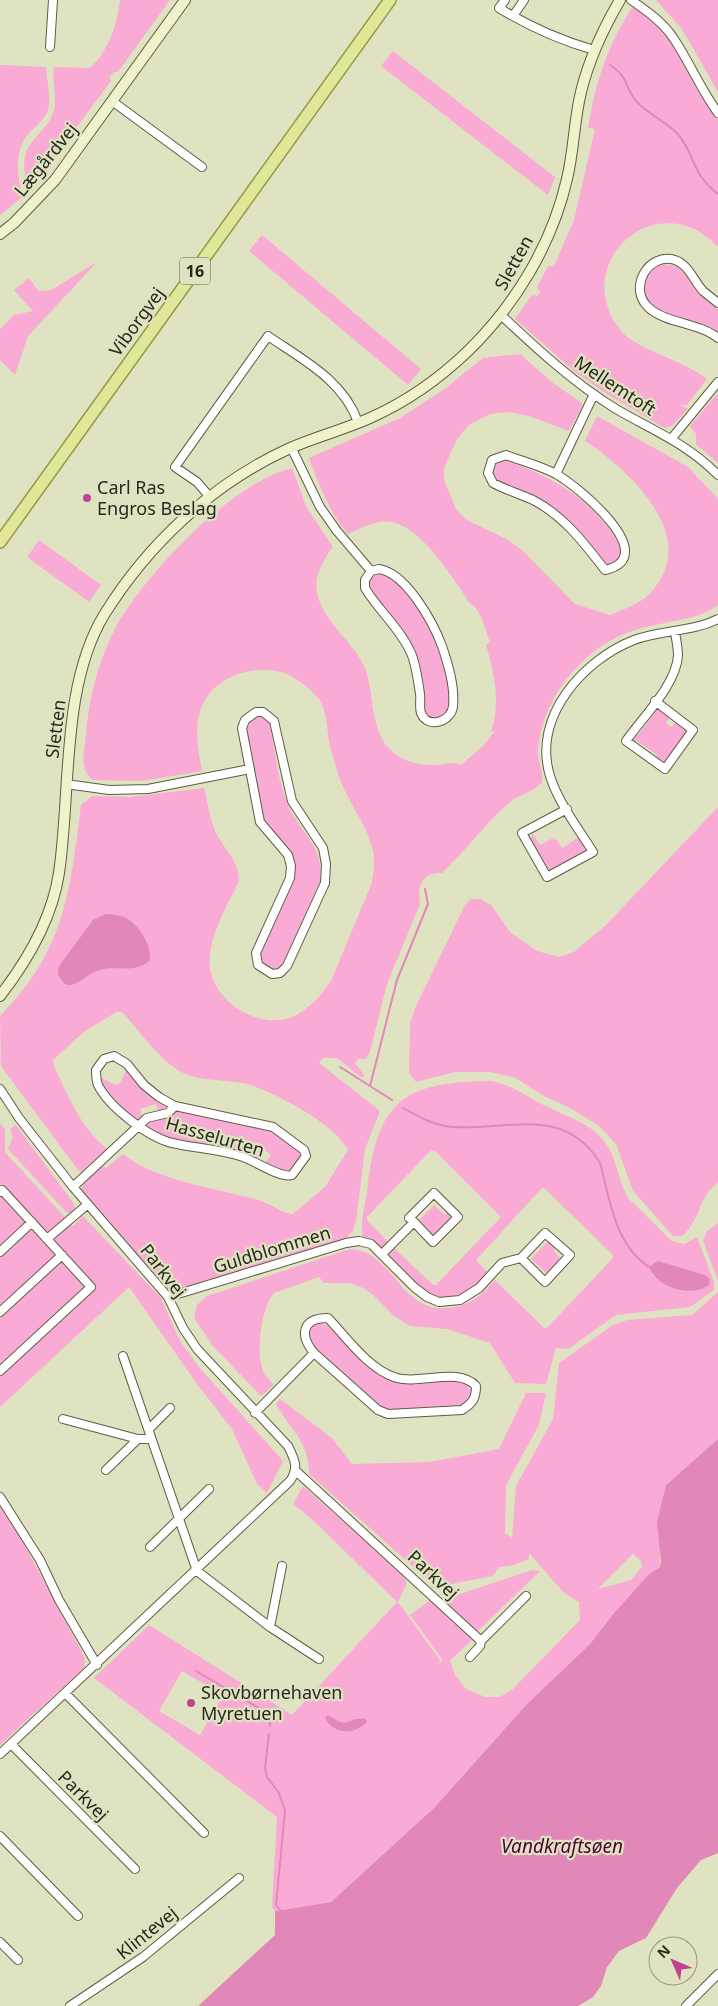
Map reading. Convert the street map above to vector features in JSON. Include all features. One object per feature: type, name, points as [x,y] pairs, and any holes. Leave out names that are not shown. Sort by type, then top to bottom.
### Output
[{"type":"main road","name":"Viborgvej","points":[[0,542],[390,0]]},
{"type":"street","points":[[50,47],[54,0]]},
{"type":"street","name":"Lægårdvej","points":[[0,234],[14,223],[55,180],[185,0]]},
{"type":"street","points":[[505,0],[499,8],[512,16],[550,36],[594,50]]},
{"type":"street","points":[[512,16],[524,0]]},
{"type":"street","name":"Sletten","points":[[0,996],[19,971],[34,946],[49,913],[59,874],[66,784],[77,692],[87,653],[103,618],[130,577],[170,533],[209,496],[250,468],[292,447],[358,422],[407,398],[440,376],[501,315],[515,297],[535,264],[552,224],[567,179],[581,93],[594,50],[620,0]]},
{"type":"street","points":[[631,0],[662,25],[675,39],[702,89],[718,113]]},
{"type":"street","points":[[112,101],[202,167]]},
{"type":"street","points":[[718,303],[704,291],[685,267],[675,260],[667,259],[651,264],[641,278],[641,295],[648,307],[718,338]]},
{"type":"street","name":"Mellemtoft","points":[[501,315],[567,374],[594,394],[672,438],[701,458],[718,475]]},
{"type":"street","points":[[209,496],[197,482],[175,467],[268,336],[336,385],[346,398],[358,422]]},
{"type":"street","points":[[672,438],[718,382]]},
{"type":"street","points":[[556,474],[594,394]]},
{"type":"street","points":[[292,447],[320,507],[336,531],[371,572]]},
{"type":"street","points":[[506,455],[556,474],[590,500],[610,520],[626,546],[625,560],[619,567],[605,570],[579,536],[556,515],[532,500],[493,483],[488,473],[492,460],[506,455]]},
{"type":"street","points":[[384,570],[392,574],[416,598],[437,632],[449,668],[453,705],[451,714],[445,721],[437,722],[426,719],[421,712],[420,694],[411,653],[390,619],[365,588],[365,580],[371,572],[384,570]]},
{"type":"street","points":[[567,809],[522,834],[547,876],[592,852],[567,809],[554,787],[547,762],[548,735],[559,704],[581,674],[607,652],[636,639],[675,632],[710,623],[718,619]]},
{"type":"street","points":[[655,701],[694,730],[665,769],[626,741],[655,701],[672,679],[678,656],[675,632]]},
{"type":"street","points":[[263,712],[274,721],[292,801],[323,848],[326,864],[325,883],[286,966],[280,973],[272,974],[258,965],[256,953],[290,878],[291,866],[288,855],[260,822],[250,770],[242,728],[249,715],[263,712]]},
{"type":"street","points":[[66,784],[109,790],[148,789],[250,770]]},
{"type":"street","name":"Hasselurten","points":[[114,1056],[121,1058],[144,1085],[159,1097],[175,1106],[259,1122],[275,1127],[304,1150],[306,1156],[292,1175],[281,1176],[260,1163],[238,1155],[169,1143],[139,1127],[108,1099],[97,1084],[96,1070],[104,1059],[114,1056]]},
{"type":"street","name":"Parkvej","points":[[0,1090],[19,1118],[73,1187],[168,1297],[183,1328],[197,1349],[288,1446],[295,1460],[296,1472],[481,1641]]},
{"type":"street","name":"Hasselurten","points":[[73,1187],[139,1127],[146,1118],[168,1113],[175,1106]]},
{"type":"street","points":[[0,1192],[2,1190],[92,1287],[0,1371]]},
{"type":"street","points":[[434,1193],[458,1217],[433,1242],[414,1222],[410,1218],[434,1193]]},
{"type":"street","points":[[47,1239],[88,1204]]},
{"type":"street","points":[[0,1252],[32,1222]]},
{"type":"street","points":[[382,1254],[414,1222]]},
{"type":"street","name":"Guldblommen","points":[[168,1297],[346,1243],[359,1241],[370,1244],[414,1288],[427,1298],[439,1302],[460,1300],[479,1288],[502,1263],[521,1258],[545,1233],[570,1255],[545,1282],[521,1258]]},
{"type":"street","points":[[0,1312],[62,1255]]},
{"type":"street","points":[[316,1318],[328,1318],[379,1369],[393,1377],[405,1380],[461,1376],[470,1379],[476,1386],[476,1396],[471,1404],[462,1410],[388,1414],[370,1404],[314,1353],[306,1343],[307,1325],[316,1318]]},
{"type":"street","points":[[255,1412],[314,1353]]},
{"type":"street","points":[[123,1356],[197,1571],[270,1627],[319,1659]]},
{"type":"street","points":[[149,1429],[170,1408]]},
{"type":"street","points":[[63,1419],[138,1439],[151,1439]]},
{"type":"street","points":[[106,1470],[138,1439]]},
{"type":"street","points":[[0,1754],[197,1571],[290,1481],[296,1472]]},
{"type":"street","points":[[150,1547],[209,1488]]},
{"type":"street","points":[[0,1497],[40,1560],[59,1600],[96,1665]]},
{"type":"street","points":[[270,1627],[282,1566]]},
{"type":"street","points":[[470,1657],[480,1646],[481,1641],[526,1596]]},
{"type":"street","points":[[66,1694],[204,1833]]},
{"type":"street","name":"Parkvej","points":[[11,1744],[135,1869]]},
{"type":"street","points":[[0,1836],[78,1916]]},
{"type":"street","name":"Klintevej","points":[[70,2006],[143,1957],[239,1878]]},
{"type":"street","points":[[0,1942],[18,1960]]},
{"type":"street","points":[[686,2006],[718,1974]]},
{"type":"shaded area","points":[[120,0],[170,0],[118,72],[114,72],[109,77],[111,81],[30,190],[25,176],[24,163],[29,146],[45,127],[54,110],[54,67],[90,68],[97,61],[111,37],[117,19]]},
{"type":"shaded area","points":[[656,0],[718,0],[718,92],[682,29]]},
{"type":"shaded area","points":[[633,6],[658,24],[672,43],[698,91],[718,120],[718,247],[694,229],[670,223],[646,227],[626,240],[612,258],[605,280],[607,305],[621,331],[628,338],[649,350],[686,366],[707,379],[687,405],[681,405],[688,409],[672,426],[665,428],[607,394],[574,371],[515,319],[532,295],[538,296],[540,292],[537,288],[548,266],[554,266],[574,220],[595,129],[588,128],[599,79],[609,50]]},
{"type":"shaded area","points":[[393,51],[555,177],[548,195],[381,66]]},
{"type":"shaded area","points":[[0,65],[46,67],[49,100],[45,116],[25,138],[19,153],[18,170],[23,196],[0,215]]},
{"type":"shaded area","points":[[262,235],[421,369],[408,385],[249,251]]},
{"type":"shaded area","points":[[97,262],[28,336],[15,375],[0,360],[0,329],[14,315],[33,311],[14,290],[29,278],[38,291],[51,290]]},
{"type":"shaded area","points":[[663,264],[677,266],[718,310],[718,335],[697,323],[660,310],[647,299],[644,291],[646,275],[653,268]]},
{"type":"shaded area","points":[[520,354],[553,383],[583,404],[569,431],[529,416],[508,412],[490,414],[469,425],[457,439],[444,468],[444,480],[456,509],[467,520],[508,540],[522,550],[575,604],[610,615],[641,601],[648,596],[661,578],[668,558],[667,539],[660,519],[649,500],[634,482],[618,466],[585,441],[597,416],[688,467],[718,499],[718,605],[702,614],[628,633],[610,641],[587,657],[571,673],[557,693],[546,715],[542,726],[538,751],[542,777],[540,784],[504,807],[442,873],[430,875],[422,881],[419,891],[420,904],[387,984],[370,1052],[366,1059],[358,1059],[355,1063],[364,1075],[362,1078],[337,1058],[323,1058],[319,1063],[380,1111],[365,1149],[356,1221],[353,1231],[347,1237],[347,1240],[170,1291],[80,1191],[85,1182],[102,1166],[106,1168],[123,1154],[137,1164],[171,1178],[261,1201],[284,1212],[293,1214],[325,1187],[348,1150],[331,1130],[288,1101],[247,1084],[198,1078],[174,1068],[158,1054],[123,1013],[118,1011],[85,1031],[53,1060],[64,1089],[82,1121],[107,1149],[81,1172],[78,1170],[1,1066],[0,1016],[22,992],[39,967],[61,918],[73,865],[81,805],[92,796],[130,797],[204,788],[215,830],[237,868],[239,881],[215,934],[210,957],[210,968],[220,992],[229,1002],[240,1011],[266,1020],[292,1017],[303,1011],[314,1002],[331,981],[371,885],[374,856],[367,833],[338,774],[329,743],[326,716],[322,704],[315,694],[301,683],[281,672],[258,670],[236,675],[217,686],[203,704],[198,720],[197,737],[202,771],[142,781],[93,780],[85,770],[84,753],[87,720],[100,664],[117,625],[131,604],[149,580],[193,532],[244,491],[268,477],[292,468],[306,506],[333,547],[318,574],[316,587],[320,603],[331,622],[364,666],[368,677],[376,723],[385,743],[398,756],[414,763],[439,765],[453,763],[461,765],[483,746],[495,731],[491,732],[496,710],[495,688],[492,666],[486,645],[490,642],[481,617],[436,555],[403,526],[386,521],[369,525],[348,534],[330,507],[309,458],[400,418],[443,390],[483,358]],"holes":[[[105,914],[113,915],[132,926],[143,938],[150,951],[97,971],[93,920]]]},
{"type":"shaded area","points":[[717,394],[718,463],[696,444],[696,434],[690,426]]},
{"type":"shaded area","points":[[505,460],[540,474],[572,493],[586,504],[611,531],[621,548],[620,560],[611,566],[604,564],[576,530],[496,482],[492,468],[499,461]]},
{"type":"shaded area","points":[[39,540],[101,585],[89,602],[27,557]]},
{"type":"shaded area","points":[[376,574],[390,579],[405,592],[419,611],[432,634],[442,658],[448,681],[450,701],[445,715],[434,718],[429,716],[425,710],[405,637],[369,588],[368,583]]},
{"type":"shaded area","points":[[658,708],[670,717],[666,723],[672,727],[676,721],[686,729],[687,734],[666,763],[661,764],[655,759],[657,755],[637,741],[635,744],[633,743],[632,736],[635,733],[638,735],[653,715],[650,712],[652,709]]},
{"type":"shaded area","points":[[256,715],[266,718],[270,723],[284,793],[292,813],[315,847],[320,868],[320,881],[283,964],[275,970],[261,964],[260,953],[294,867],[263,818],[245,726],[247,721]]},
{"type":"shaded area","points":[[718,807],[718,1182],[706,1196],[688,1230],[682,1236],[673,1236],[633,1191],[616,1144],[599,1126],[572,1109],[542,1095],[514,1077],[490,1072],[455,1072],[416,1082],[409,1073],[410,1023],[416,1006],[465,905],[471,899],[481,899],[491,905],[511,933],[537,951],[559,957],[574,952],[605,926]]},
{"type":"shaded area","points":[[533,834],[540,845],[551,839],[557,840],[562,848],[579,837],[585,847],[584,854],[553,872],[548,870],[530,838]]},
{"type":"shaded area","points":[[127,1068],[169,1108],[158,1112],[156,1104],[140,1109],[143,1118],[136,1122],[124,1112],[109,1095],[98,1076],[116,1085],[120,1083]]},
{"type":"shaded area","points":[[490,1081],[506,1085],[580,1122],[595,1132],[611,1152],[622,1186],[629,1199],[672,1241],[684,1244],[697,1237],[714,1282],[714,1290],[690,1307],[616,1315],[568,1349],[556,1348],[546,1384],[515,1383],[490,1343],[447,1329],[410,1326],[394,1316],[373,1295],[363,1288],[350,1283],[324,1283],[319,1277],[274,1293],[269,1300],[261,1332],[260,1355],[264,1373],[274,1385],[261,1396],[213,1346],[194,1318],[197,1305],[207,1296],[350,1249],[365,1252],[377,1260],[410,1294],[422,1303],[437,1308],[461,1306],[472,1301],[495,1280],[544,1328],[547,1328],[613,1258],[613,1255],[544,1188],[477,1259],[488,1273],[471,1288],[457,1296],[445,1299],[434,1297],[413,1281],[388,1255],[393,1247],[433,1285],[436,1285],[501,1217],[435,1151],[431,1150],[367,1217],[367,1220],[389,1243],[384,1248],[379,1248],[363,1239],[362,1220],[373,1156],[379,1133],[389,1115],[401,1102],[417,1092],[436,1086],[461,1082]],"holes":[[[658,1261],[669,1265],[685,1291],[666,1285],[652,1275]]]},
{"type":"shaded area","points":[[178,1109],[268,1129],[282,1136],[300,1150],[301,1159],[291,1171],[285,1173],[265,1163],[271,1155],[265,1150],[257,1159],[171,1140],[144,1125],[148,1120],[164,1117]]},
{"type":"shaded area","points":[[0,1123],[5,1129],[5,1152],[73,1226],[83,1216],[161,1298],[180,1341],[199,1367],[283,1461],[267,1493],[257,1484],[232,1429],[197,1384],[129,1287],[0,1407]]},
{"type":"shaded area","points":[[16,1125],[72,1201],[75,1207],[72,1213],[67,1213],[8,1149],[13,1137],[10,1129]]},
{"type":"shaded area","points":[[434,1205],[445,1215],[447,1213],[450,1216],[450,1220],[436,1235],[431,1236],[427,1232],[429,1230],[421,1222],[418,1224],[415,1220],[416,1217],[419,1220]]},
{"type":"shaded area","points":[[718,1223],[718,1281],[703,1241],[707,1231]]},
{"type":"shaded area","points":[[548,1241],[556,1248],[553,1250],[560,1257],[549,1276],[531,1259]]},
{"type":"shaded area","points":[[718,1292],[718,1439],[666,1485],[659,1569],[649,1574],[614,1613],[590,1644],[527,1704],[435,1807],[331,1902],[275,1911],[272,1907],[277,1817],[94,1678],[149,1625],[292,1715],[397,1602],[315,1522],[293,1504],[303,1486],[401,1573],[407,1583],[398,1602],[440,1660],[439,1665],[442,1659],[410,1615],[430,1600],[434,1600],[474,1638],[450,1661],[455,1675],[466,1689],[485,1697],[500,1697],[513,1689],[580,1620],[579,1602],[564,1593],[529,1553],[529,1559],[514,1565],[499,1567],[493,1576],[436,1587],[309,1474],[303,1444],[276,1404],[280,1399],[332,1438],[352,1464],[429,1462],[499,1449],[526,1393],[546,1393],[539,1425],[506,1485],[505,1533],[512,1538],[516,1486],[553,1419],[559,1363],[613,1325],[627,1320],[692,1315]],"holes":[[[633,1554],[641,1561],[642,1567],[631,1580],[598,1589]],[[182,1671],[223,1695],[200,1735],[159,1711]]]},
{"type":"shaded area","points":[[316,1323],[327,1325],[365,1362],[387,1377],[411,1384],[462,1380],[471,1389],[471,1398],[463,1405],[406,1411],[384,1408],[374,1404],[311,1346],[308,1330]]},
{"type":"shaded area","points":[[0,1505],[17,1531],[85,1658],[84,1668],[0,1745]]},
{"type":"shaded area","points":[[532,1570],[540,1571],[476,1633],[444,1602],[448,1598]]},
{"type":"water","points":[[105,914],[124,917],[139,929],[149,948],[150,960],[138,967],[104,969],[93,973],[81,981],[69,985],[65,984],[58,975],[59,966],[93,920]]},
{"type":"water","points":[[658,1261],[705,1275],[710,1279],[709,1285],[693,1291],[675,1289],[659,1280],[653,1274],[649,1267]]},
{"type":"water","name":"Vandkraftsøen","points":[[718,1439],[718,1853],[701,1860],[677,1888],[646,1938],[619,1951],[607,1967],[601,1986],[593,1997],[578,2006],[198,2006],[275,1935],[275,1911],[331,1902],[435,1807],[527,1704],[590,1644],[614,1613],[649,1574],[659,1568],[661,1562],[657,1522],[666,1485]]},
{"type":"water","points":[[328,1715],[345,1723],[355,1719],[366,1719],[367,1722],[356,1729],[344,1731],[334,1728],[329,1724],[325,1718]]},
{"type":"waterway","points":[[610,65],[621,74],[637,102],[677,133],[703,179],[718,194]]},
{"type":"waterway","points":[[370,1086],[397,980],[428,904],[425,889]]},
{"type":"waterway","points":[[340,1067],[392,1100]]},
{"type":"waterway","points":[[403,1108],[415,1115],[446,1126],[473,1127],[533,1124],[552,1127],[569,1133],[586,1145],[600,1163],[611,1206],[621,1234],[628,1247],[649,1267]]},
{"type":"waterway","points":[[196,1671],[269,1714],[270,1726]]},
{"type":"waterway","points":[[269,1734],[265,1768],[267,1777],[279,1793],[285,1811],[276,1905],[280,1910]]},
{"type":"place","name":"Carl Ras Engros Beslag","points":[[87,498]]},
{"type":"place","name":"Skovbørnehaven Myretuen","points":[[191,1703]]}]
